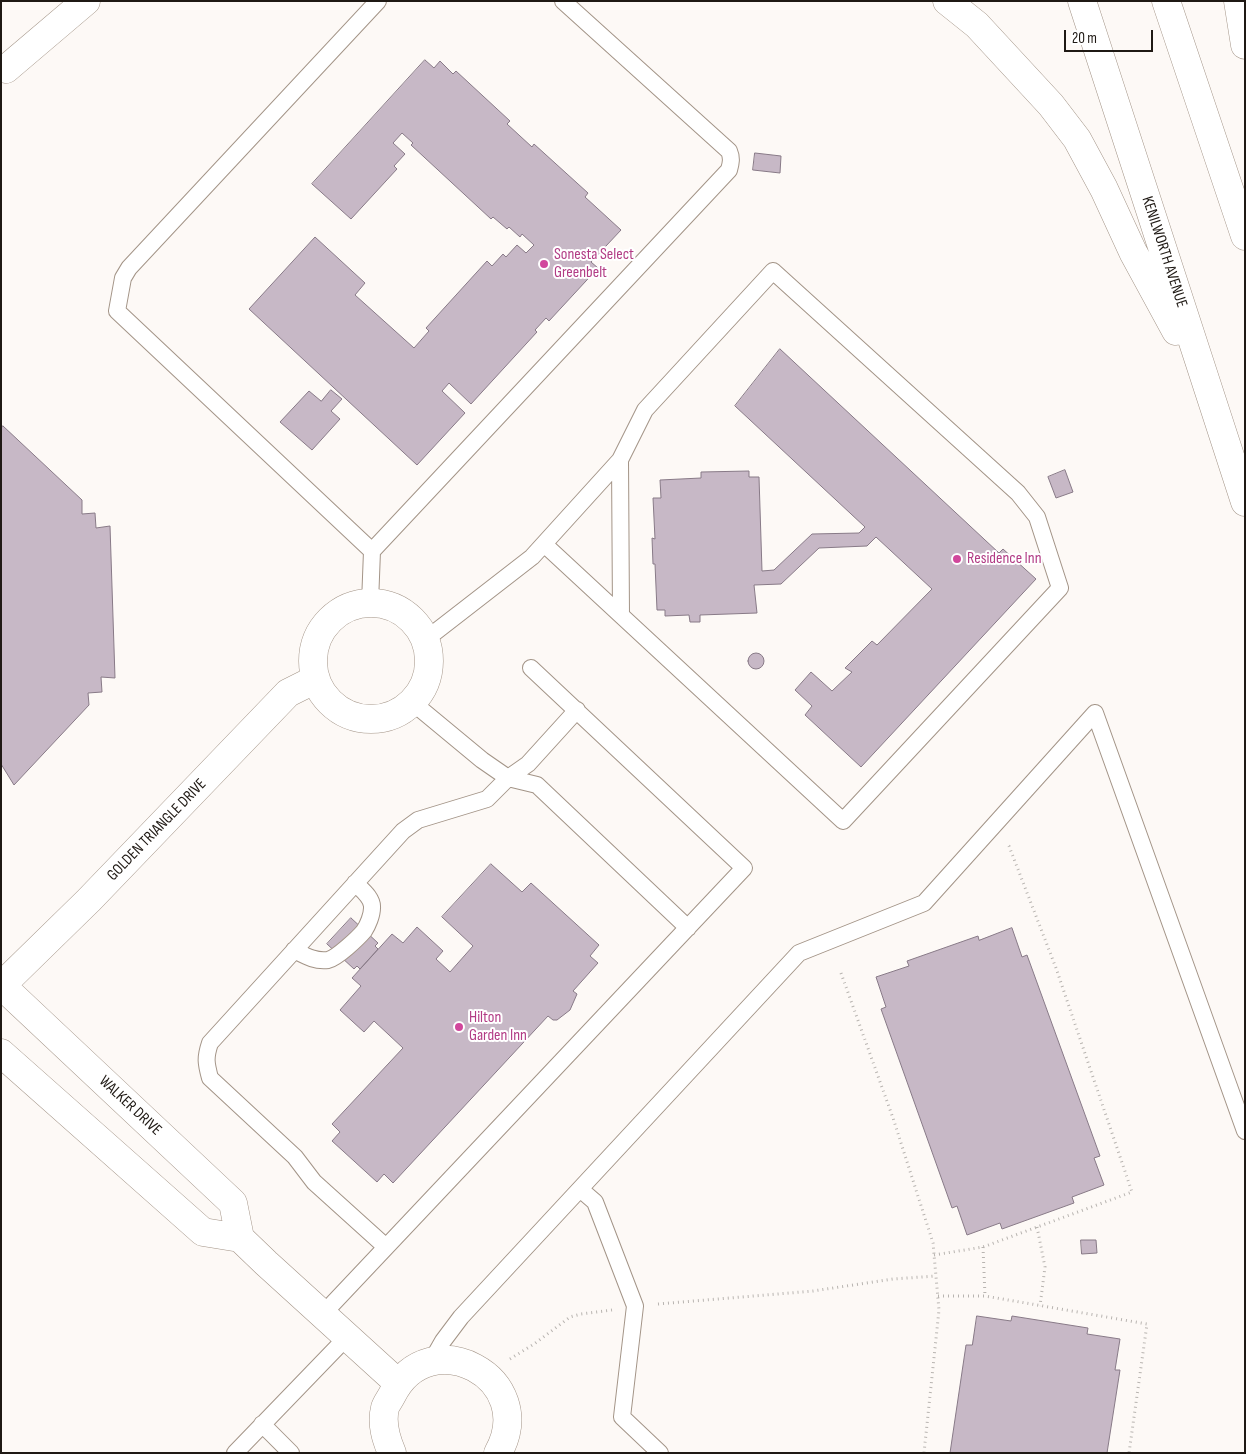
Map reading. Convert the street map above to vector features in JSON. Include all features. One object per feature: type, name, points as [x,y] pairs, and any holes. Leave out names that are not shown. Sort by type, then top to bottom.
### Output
[{"type":"street","points":[[4,71],[66,1]]},
{"type":"street","points":[[4,71],[86,1]]},
{"type":"street","points":[[947,1],[984,32],[1051,105],[1077,139],[1104,189],[1133,252],[1207,386]]},
{"type":"street","name":"KENILWORTH AVENUE","points":[[1082,1],[1245,502]]},
{"type":"street","points":[[1166,1],[1245,236]]},
{"type":"street","points":[[1238,1],[1245,44]]},
{"type":"street","points":[[370,603],[387,605],[408,616],[420,629],[425,640],[429,656],[426,679],[416,699],[395,714],[376,720],[358,719],[343,713],[333,706],[318,687],[312,667],[314,644],[326,624],[338,613],[351,606],[370,603]]},
{"type":"street","name":"GOLDEN TRIANGLE DRIVE","points":[[2,985],[89,900],[288,693],[316,679]]},
{"type":"street","name":"WALKER DRIVE","points":[[2,985],[233,1203],[240,1238]]},
{"type":"street","points":[[1,1053],[203,1232],[240,1238],[398,1383]]},
{"type":"street","points":[[392,1453],[386,1437],[384,1424],[385,1408],[398,1383],[418,1367],[431,1362],[446,1360],[463,1362],[484,1373],[499,1389],[506,1406],[508,1424],[504,1443],[498,1453]]},
{"type":"lane","points":[[372,551],[117,311],[124,278],[129,268],[378,1]]},
{"type":"lane","points":[[370,603],[372,551],[729,170],[731,164],[729,151],[563,1]]},
{"type":"lane","points":[[425,640],[532,557],[620,460],[645,410],[773,271],[1018,493],[1037,517],[1060,588],[843,822],[544,544]]},
{"type":"lane","points":[[620,460],[621,615]]},
{"type":"lane","points":[[322,1315],[744,868],[531,668]]},
{"type":"lane","points":[[412,702],[482,760],[508,778],[537,785],[688,928]]},
{"type":"lane","points":[[386,1247],[314,1182],[295,1157],[210,1078],[206,1056],[210,1043],[403,832],[418,820],[487,799],[508,778],[528,764],[576,710]]},
{"type":"lane","points":[[431,1362],[443,1341],[461,1317],[799,953],[924,903],[1095,713],[1245,1131]]},
{"type":"lane","points":[[294,950],[310,958],[329,960],[338,955],[364,930],[370,919],[372,908],[370,898],[355,883]]},
{"type":"lane","points":[[580,1189],[595,1202],[635,1306],[622,1417],[660,1453]]},
{"type":"lane","points":[[235,1453],[347,1337]]},
{"type":"lane","points":[[262,1424],[291,1453]]},
{"type":"path","points":[[934,1255],[983,1247],[1132,1192],[1056,968],[1009,846],[990,829]]},
{"type":"path","points":[[841,973],[893,1118],[933,1243],[939,1310],[924,1453]]},
{"type":"path","points":[[1037,1227],[1044,1267],[1040,1306]]},
{"type":"path","points":[[983,1247],[985,1296]]},
{"type":"path","points":[[507,1360],[534,1344],[570,1317],[581,1314],[635,1306],[814,1291],[893,1278],[936,1276]]},
{"type":"path","points":[[938,1296],[985,1296],[1147,1324],[1129,1453]]},
{"type":"building","name":"Sonesta Select Greenbelt","points":[[425,60],[434,68],[440,61],[453,74],[456,71],[510,121],[507,124],[532,147],[534,144],[588,193],[585,197],[621,230],[591,262],[598,268],[549,321],[546,318],[535,330],[537,332],[471,404],[449,383],[442,391],[465,413],[417,465],[249,309],[315,237],[365,283],[355,295],[414,348],[429,331],[426,328],[487,261],[492,266],[503,254],[506,257],[517,245],[526,253],[534,245],[522,234],[520,237],[493,217],[491,219],[411,145],[413,143],[402,133],[393,143],[405,154],[394,166],[397,169],[351,219],[312,184]]},
{"type":"building","points":[[755,153],[781,156],[780,173],[753,170]]},
{"type":"building","name":"Residence Inn","points":[[780,349],[999,553],[1003,549],[1036,579],[861,767],[805,715],[812,706],[795,690],[811,672],[832,691],[852,672],[845,668],[872,641],[877,645],[932,589],[876,537],[867,546],[819,548],[781,584],[754,585],[757,613],[700,615],[700,622],[690,622],[689,615],[665,616],[665,610],[657,610],[652,538],[655,539],[653,498],[661,498],[660,480],[701,478],[701,472],[749,471],[749,477],[759,477],[762,571],[774,570],[812,534],[859,533],[865,527],[735,406]]},
{"type":"building","points":[[331,390],[342,399],[331,411],[340,419],[312,450],[280,422],[309,391],[321,401]]},
{"type":"building","points":[[3,426],[82,500],[82,514],[95,513],[96,528],[110,526],[115,678],[101,677],[102,692],[88,693],[89,705],[14,785],[1,764],[1,429]]},
{"type":"building","points":[[1065,470],[1073,492],[1056,498],[1048,477]]},
{"type":"building","points":[[753,653],[759,653],[764,658],[762,667],[753,669],[748,664],[748,658]]},
{"type":"building","name":"Hilton Garden Inn","points":[[491,864],[522,892],[531,883],[599,945],[590,956],[598,963],[573,991],[577,994],[570,1010],[557,1020],[553,1020],[548,1016],[393,1183],[384,1174],[377,1182],[332,1141],[340,1132],[332,1124],[403,1048],[374,1021],[364,1032],[340,1010],[361,986],[352,978],[392,934],[403,943],[417,927],[443,951],[436,959],[450,972],[473,946],[442,917]]},
{"type":"building","points":[[351,918],[378,943],[375,946],[378,949],[360,969],[357,966],[354,969],[327,944]]},
{"type":"building","points":[[1012,928],[1022,957],[1027,955],[1100,1156],[1094,1158],[1104,1185],[1072,1197],[1074,1203],[1002,1229],[1000,1223],[967,1235],[957,1206],[952,1208],[881,1009],[886,1007],[876,977],[909,966],[907,961],[978,936],[979,940]]},
{"type":"building","points":[[1081,1240],[1096,1240],[1097,1253],[1082,1254]]},
{"type":"building","points":[[977,1316],[1011,1321],[1012,1316],[1088,1328],[1087,1334],[1120,1339],[1115,1370],[1120,1370],[1107,1453],[950,1453],[966,1345],[972,1345]]},
{"type":"place","name":"Sonesta Select Greenbelt","points":[[544,264]]},
{"type":"place","name":"Residence Inn","points":[[957,559]]},
{"type":"place","name":"Hilton Garden Inn","points":[[459,1027]]}]
